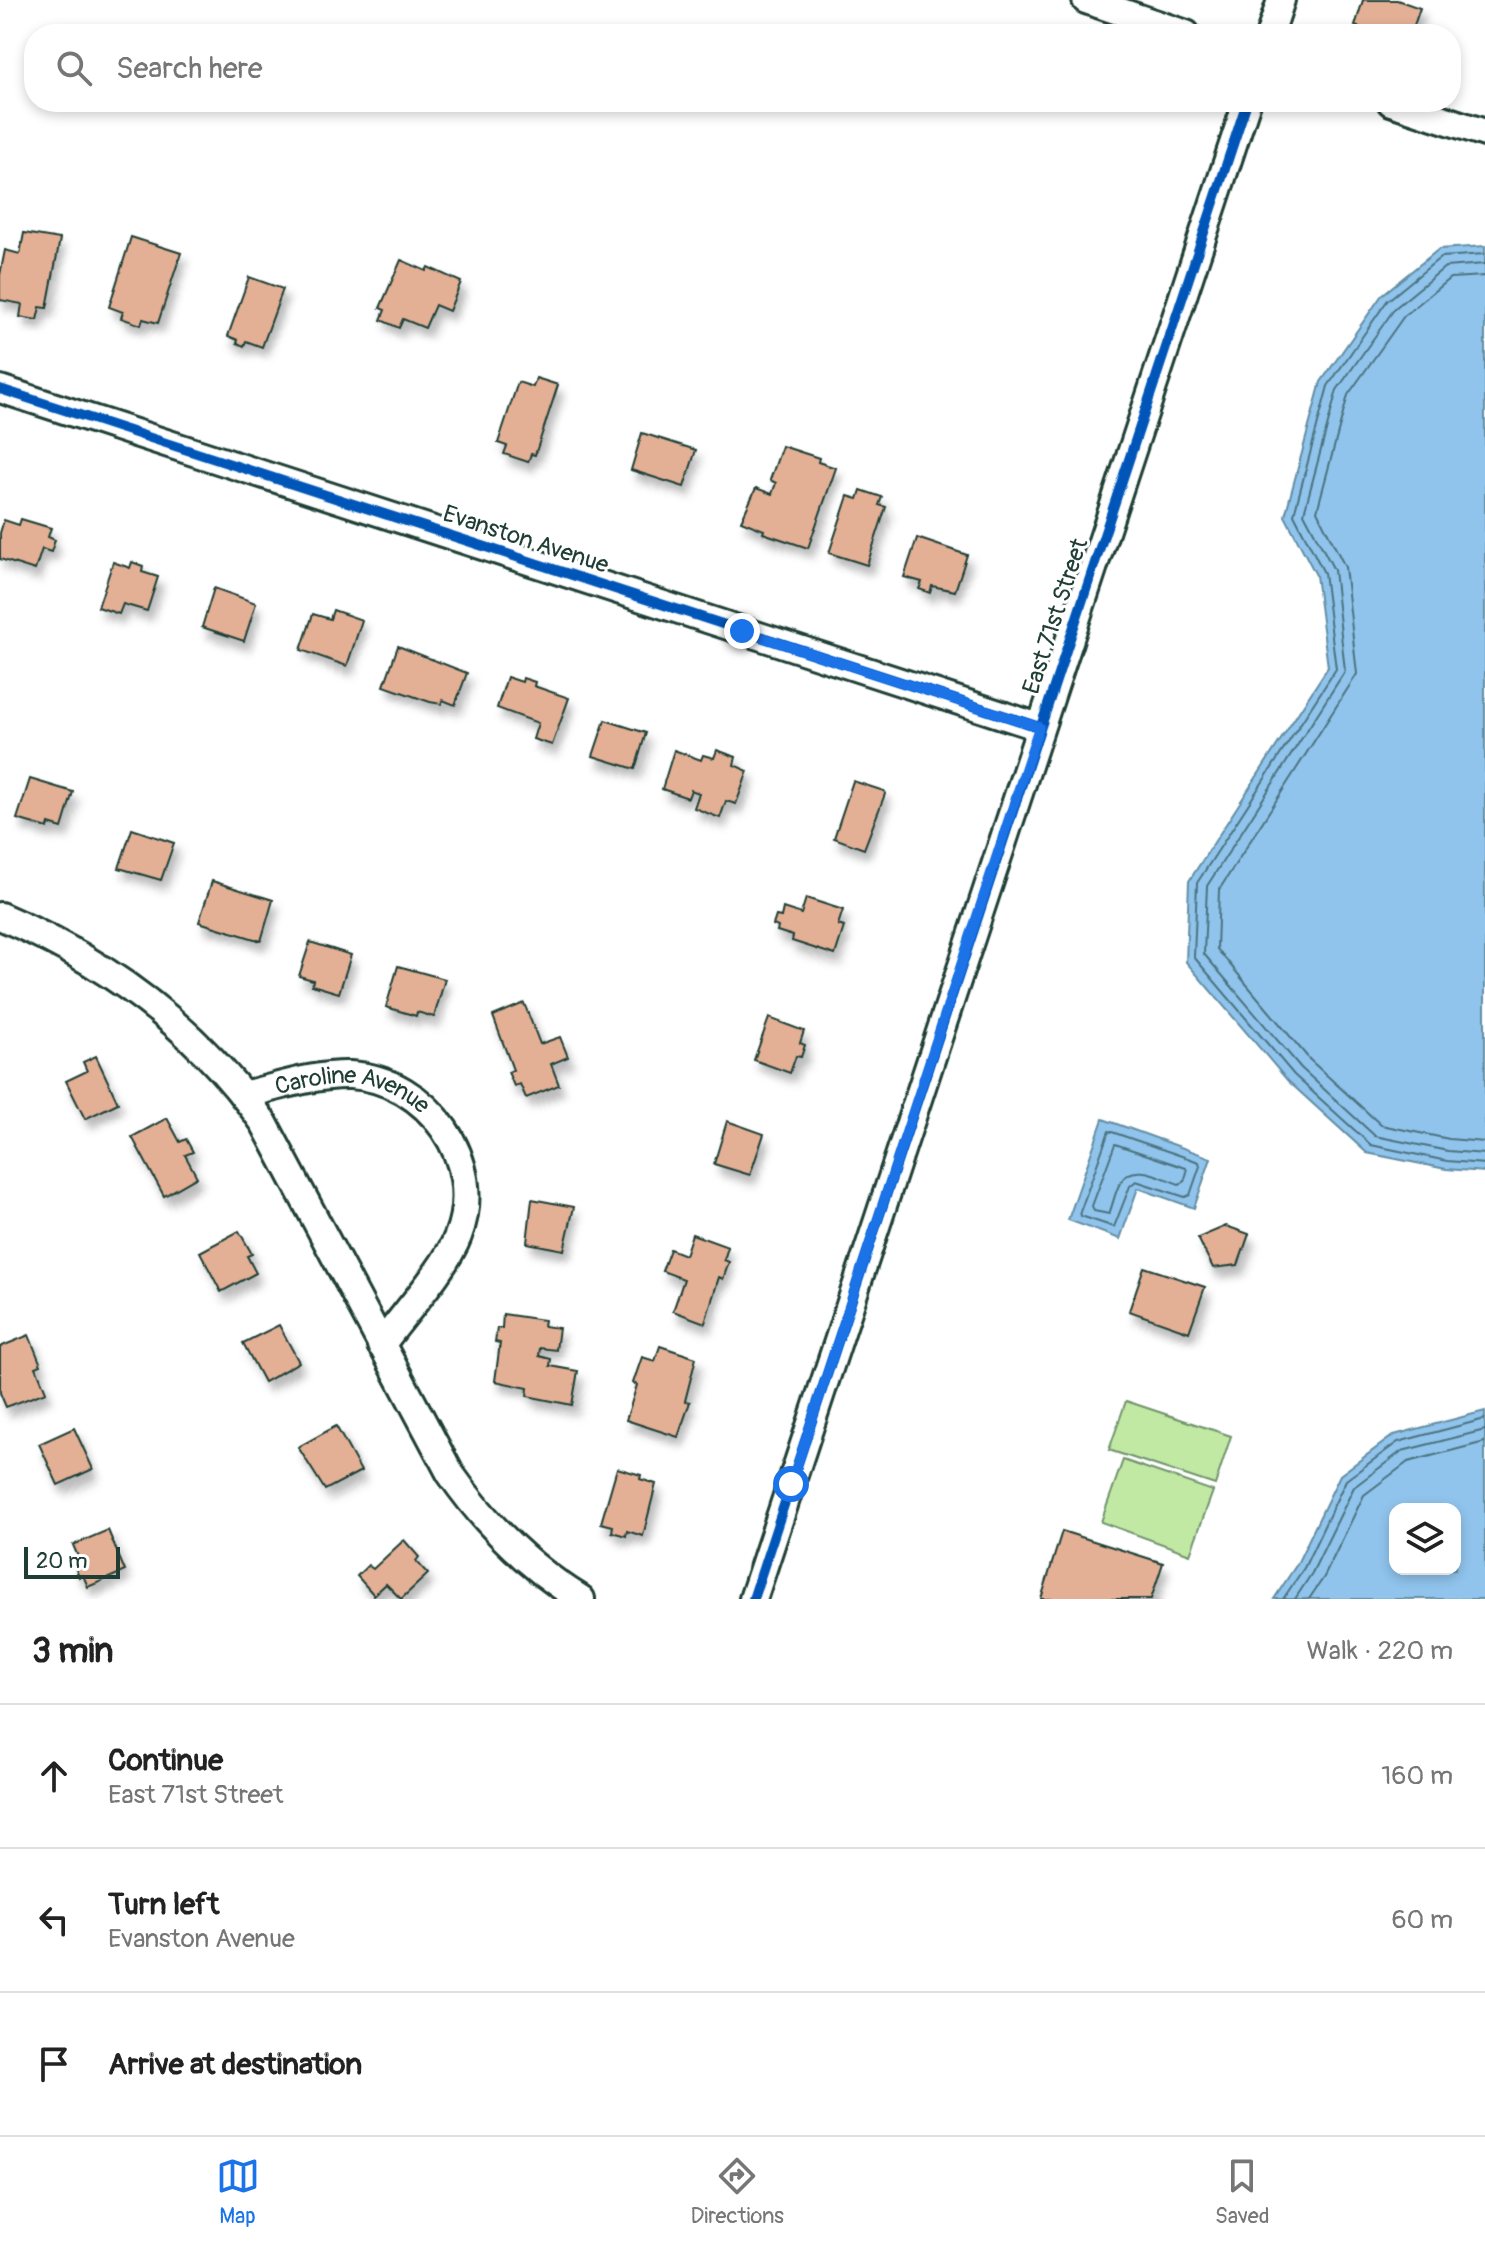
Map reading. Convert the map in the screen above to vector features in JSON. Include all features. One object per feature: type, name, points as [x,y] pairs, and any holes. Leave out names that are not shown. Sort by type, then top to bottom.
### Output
[{"type":"street","points":[[1086,0],[1157,24]]},
{"type":"street","points":[[1273,24],[1281,0]]},
{"type":"street","name":"East 71st Street","points":[[753,1599],[1244,112]]},
{"type":"street","points":[[1421,112],[1485,133]]},
{"type":"street","name":"Evanston Avenue","points":[[0,389],[1039,727]]},
{"type":"street","name":"Caroline Avenue","points":[[0,916],[79,954],[133,989],[191,1037],[243,1095],[264,1123],[450,1473],[476,1509],[527,1562],[581,1599]]},
{"type":"street","name":"Caroline Avenue","points":[[243,1095],[329,1075],[380,1080],[419,1101],[435,1116],[452,1140],[463,1175],[464,1211],[457,1240],[381,1345]]},
{"type":"green space","points":[[1126,1401],[1231,1436],[1215,1485],[1109,1450]]},
{"type":"green space","points":[[1123,1460],[1213,1491],[1190,1554],[1101,1522]]},
{"type":"water","points":[[1485,246],[1485,1172],[1446,1169],[1367,1153],[1288,1081],[1186,962],[1189,881],[1328,667],[1316,575],[1285,516],[1321,382],[1382,295],[1439,249]]},
{"type":"water","points":[[1103,1119],[1211,1158],[1194,1208],[1138,1188],[1120,1239],[1068,1220]]},
{"type":"water","points":[[1485,1411],[1485,1599],[1274,1599],[1297,1564],[1340,1475],[1394,1435]]},
{"type":"building","points":[[1363,0],[1397,0],[1420,8],[1414,24],[1356,24]]},
{"type":"building","points":[[24,233],[60,239],[47,308],[40,307],[37,320],[20,317],[22,304],[0,300],[0,275],[5,250],[20,254]]},
{"type":"building","points":[[131,237],[181,253],[158,323],[143,319],[141,325],[121,318],[123,312],[109,307]]},
{"type":"building","points":[[401,260],[426,271],[428,267],[461,282],[449,311],[435,305],[425,328],[403,319],[399,328],[381,320],[385,310],[380,308]]},
{"type":"building","points":[[249,277],[283,289],[262,347],[246,341],[244,346],[228,336]]},
{"type":"building","points":[[536,378],[558,385],[535,455],[531,454],[528,462],[504,454],[507,446],[498,443],[518,382],[533,387]]},
{"type":"building","points":[[642,433],[696,450],[684,487],[631,470]]},
{"type":"building","points":[[782,446],[819,458],[818,462],[836,468],[808,548],[763,533],[764,530],[741,521],[756,488],[772,494],[776,483],[770,480]]},
{"type":"building","points":[[861,490],[882,497],[879,505],[886,507],[867,565],[829,553],[848,496],[858,499]]},
{"type":"building","points":[[21,519],[51,528],[48,537],[55,540],[51,552],[42,549],[35,570],[0,559],[0,533],[4,520],[19,525]]},
{"type":"building","points":[[917,538],[967,555],[955,591],[932,586],[930,593],[919,589],[922,582],[904,577]]},
{"type":"building","points":[[113,562],[130,568],[132,562],[143,566],[142,572],[158,577],[147,611],[123,604],[119,614],[98,607]]},
{"type":"building","points":[[214,588],[256,603],[244,641],[202,627]]},
{"type":"building","points":[[333,610],[362,620],[347,666],[301,650],[313,614],[330,619]]},
{"type":"building","points":[[398,646],[467,673],[455,705],[443,700],[441,704],[430,702],[384,686]]},
{"type":"building","points":[[507,677],[535,682],[534,686],[569,698],[552,745],[533,739],[538,723],[497,708]]},
{"type":"building","points":[[605,720],[646,733],[635,769],[593,756]]},
{"type":"building","points":[[674,750],[701,760],[703,755],[714,758],[717,750],[736,757],[734,765],[748,771],[736,804],[726,801],[720,818],[694,808],[699,793],[691,790],[688,798],[662,789]]},
{"type":"building","points":[[30,779],[73,792],[62,828],[49,824],[48,828],[17,819]]},
{"type":"building","points":[[853,781],[884,791],[885,794],[864,849],[834,838]]},
{"type":"building","points":[[132,829],[174,843],[161,880],[119,868]]},
{"type":"building","points":[[212,881],[273,900],[261,941],[199,922]]},
{"type":"building","points":[[806,898],[843,910],[838,925],[844,927],[835,955],[792,941],[793,936],[777,931],[778,927],[773,925],[776,916],[781,917],[783,908],[801,914]]},
{"type":"building","points":[[310,942],[351,955],[339,993],[312,985],[313,980],[299,976]]},
{"type":"building","points":[[398,966],[445,979],[434,1017],[417,1012],[416,1016],[386,1007]]},
{"type":"building","points":[[524,1003],[540,1044],[560,1037],[568,1057],[551,1064],[559,1085],[526,1098],[520,1084],[514,1086],[508,1072],[513,1070],[493,1016]]},
{"type":"building","points":[[769,1018],[804,1031],[800,1043],[805,1045],[801,1057],[796,1056],[790,1073],[754,1060]]},
{"type":"building","points":[[96,1056],[118,1103],[85,1119],[66,1081],[87,1071],[83,1062]]},
{"type":"building","points":[[167,1118],[180,1142],[186,1139],[193,1152],[185,1155],[197,1177],[164,1196],[132,1137]]},
{"type":"building","points":[[727,1121],[764,1134],[750,1175],[714,1164]]},
{"type":"building","points":[[532,1199],[574,1207],[564,1250],[527,1243]]},
{"type":"building","points":[[1226,1226],[1249,1234],[1238,1265],[1213,1268],[1198,1238]]},
{"type":"building","points":[[239,1231],[252,1254],[247,1256],[256,1273],[221,1292],[200,1252]]},
{"type":"building","points":[[692,1234],[728,1247],[724,1260],[729,1262],[723,1279],[719,1277],[705,1323],[673,1311],[684,1279],[662,1271],[670,1249],[685,1255]]},
{"type":"building","points":[[1144,1267],[1205,1287],[1189,1332],[1129,1311]]},
{"type":"building","points":[[503,1314],[544,1320],[543,1326],[559,1328],[556,1350],[540,1348],[539,1356],[551,1359],[550,1366],[578,1371],[572,1405],[527,1396],[528,1388],[495,1381],[500,1343],[495,1342],[497,1328],[502,1328]]},
{"type":"building","points":[[279,1325],[299,1362],[264,1382],[243,1343]]},
{"type":"building","points":[[29,1335],[41,1365],[36,1367],[46,1392],[6,1407],[0,1393],[0,1347]]},
{"type":"building","points":[[660,1346],[696,1358],[685,1401],[690,1402],[678,1437],[626,1420],[642,1357],[655,1361]]},
{"type":"building","points":[[336,1426],[361,1471],[325,1490],[298,1447]]},
{"type":"building","points":[[74,1428],[93,1469],[58,1485],[39,1444]]},
{"type":"building","points":[[617,1468],[641,1475],[640,1479],[656,1484],[643,1536],[627,1531],[626,1536],[612,1532],[613,1526],[601,1523]]},
{"type":"building","points":[[108,1530],[125,1571],[88,1587],[83,1575],[79,1577],[73,1562],[79,1559],[73,1545]]},
{"type":"building","points":[[1062,1531],[1163,1563],[1151,1599],[1041,1599]]},
{"type":"building","points":[[404,1540],[419,1557],[416,1561],[428,1574],[401,1599],[386,1584],[374,1595],[357,1576],[368,1565],[373,1569]]},
{"type":"cycle path","points":[[753,1599],[1244,112]]},
{"type":"cycle path","points":[[0,389],[1039,727]]},
{"type":"route","points":[[742,631],[1039,727],[791,1484]]}]
